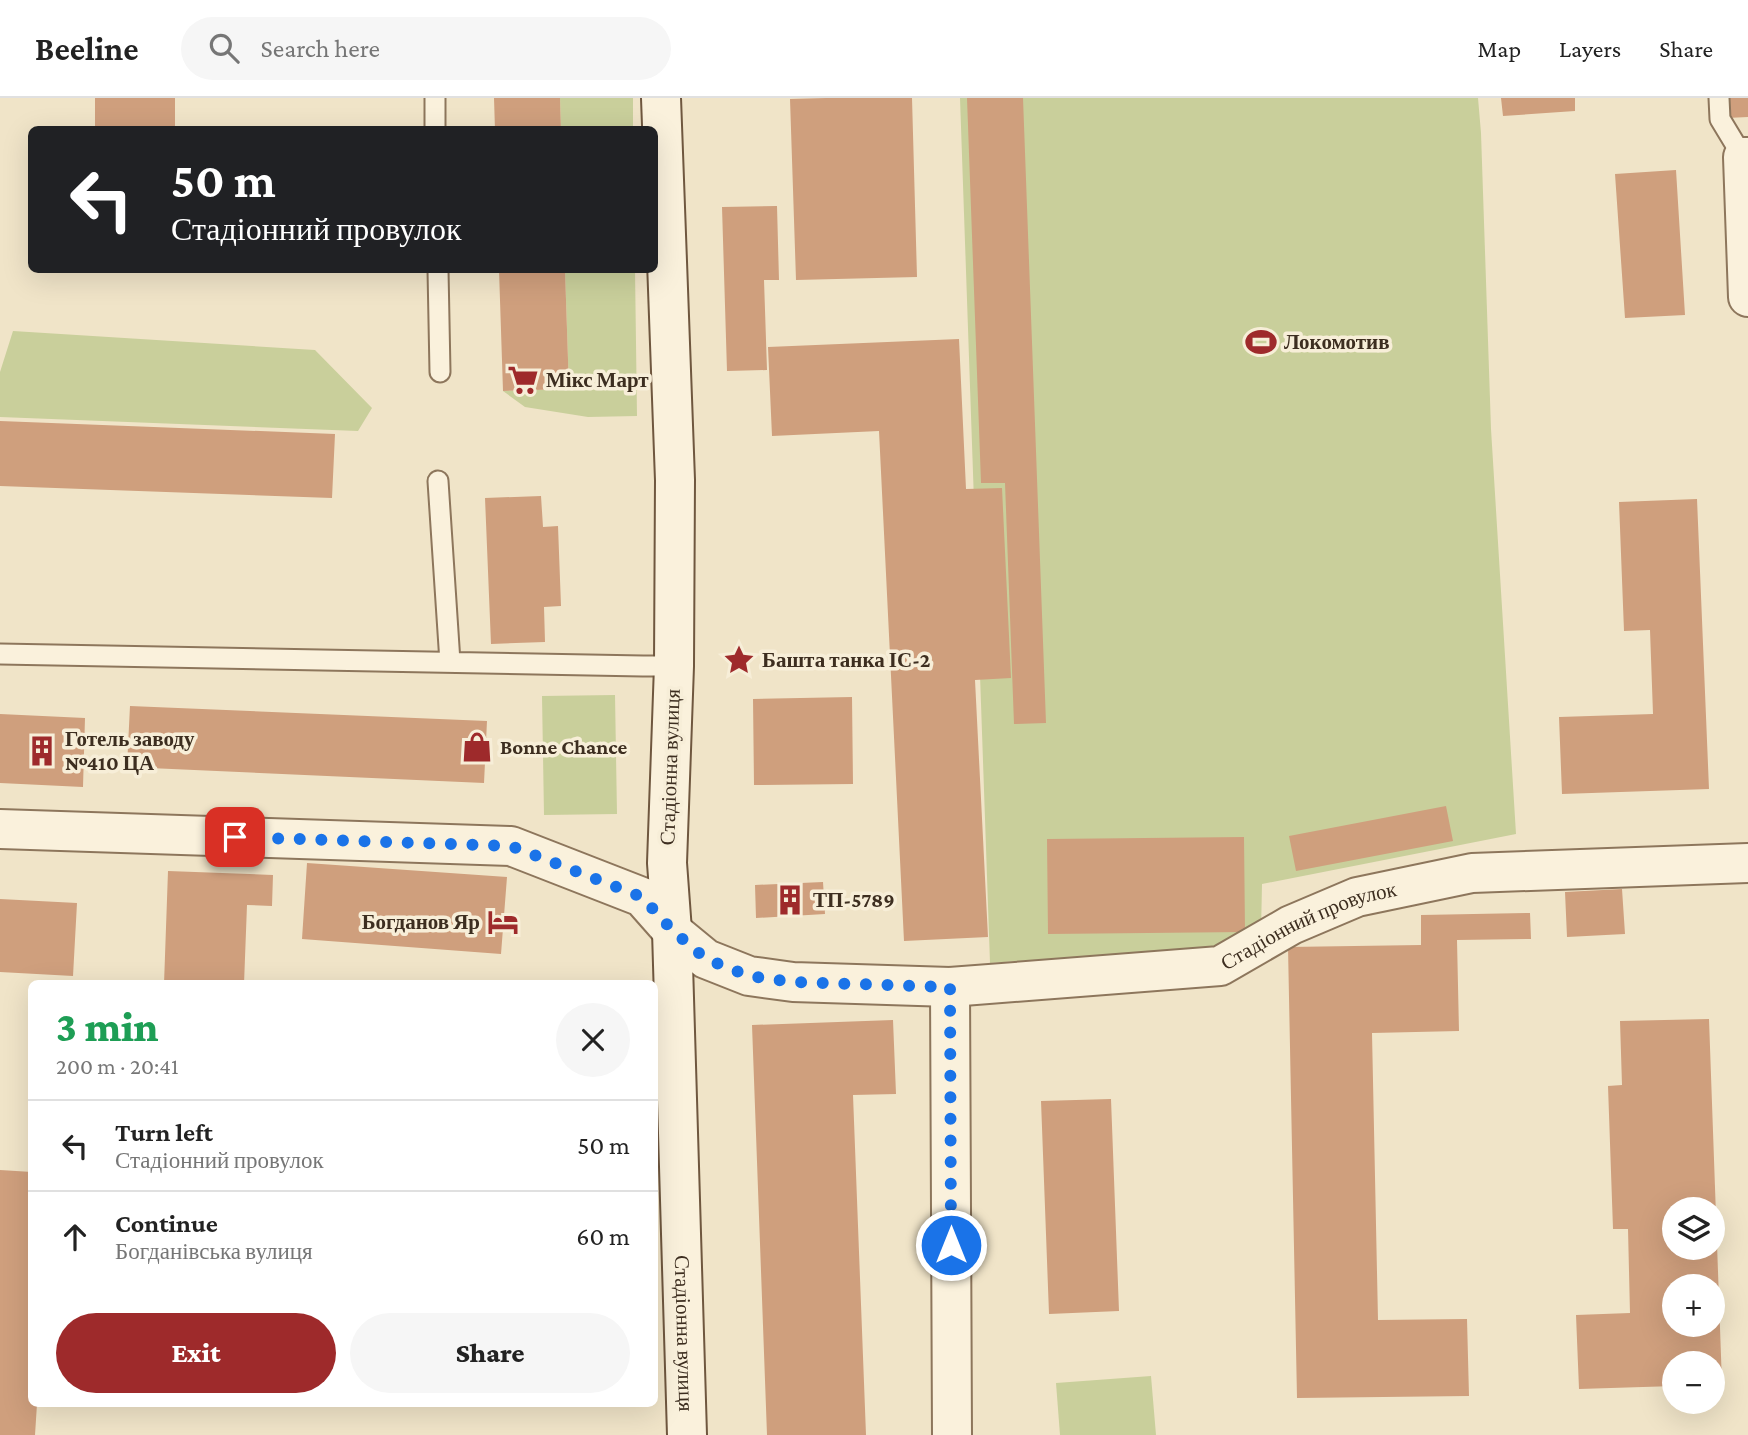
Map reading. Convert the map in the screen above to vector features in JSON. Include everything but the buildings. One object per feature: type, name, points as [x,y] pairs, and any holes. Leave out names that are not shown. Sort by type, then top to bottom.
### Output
[{"type":"street","name":"Стадіонна вулиця","points":[[661,98],[676,543],[667,863],[673,931],[687,1435]]},
{"type":"street","points":[[1746,157],[1748,298]]},
{"type":"street","name":"Стадіонний провулок","points":[[0,829],[511,846],[642,897],[673,931],[706,959],[749,976],[793,982],[950,987],[1220,966],[1291,925],[1357,897],[1472,873],[1748,863]]},
{"type":"street","points":[[950,987],[952,1435]]},
{"type":"lane","points":[[435,98],[435,126]]},
{"type":"lane","points":[[1719,98],[1720,119],[1746,157]]},
{"type":"lane","points":[[438,273],[440,372]]},
{"type":"lane","points":[[438,481],[450,663]]},
{"type":"lane","points":[[0,654],[674,666]]},
{"type":"green space","points":[[560,98],[633,98],[633,126],[561,126]]},
{"type":"green space","name":"Локомотив","points":[[960,98],[1478,98],[1491,429],[1516,834],[1262,884],[1261,933],[1240,946],[990,963]]},
{"type":"green space","points":[[565,273],[635,273],[637,416],[588,417],[525,407],[503,391],[569,389]]},
{"type":"green space","points":[[13,331],[315,350],[372,408],[358,431],[0,417],[0,372]]},
{"type":"green space","points":[[615,695],[617,814],[544,815],[542,696]]},
{"type":"green space","points":[[1151,1376],[1156,1435],[1060,1435],[1056,1383]]},
{"type":"place","name":"Локомотив","points":[[1261,342]]},
{"type":"place","name":"Мікс Март","points":[[523,380]]},
{"type":"place","name":"Башта танка ІС-2","points":[[739,660]]},
{"type":"place","name":"Bonne Chance","points":[[477,747]]},
{"type":"place","name":"Готель заводу №410 ЦА","points":[[42,751]]},
{"type":"place","name":"ТП-5789","points":[[790,900]]},
{"type":"place","name":"Богданов Яр","points":[[503,922]]},
{"type":"route","points":[[235,837],[511,846],[642,897],[673,931],[706,959],[749,976],[793,982],[950,987],[951,1245]]}]
